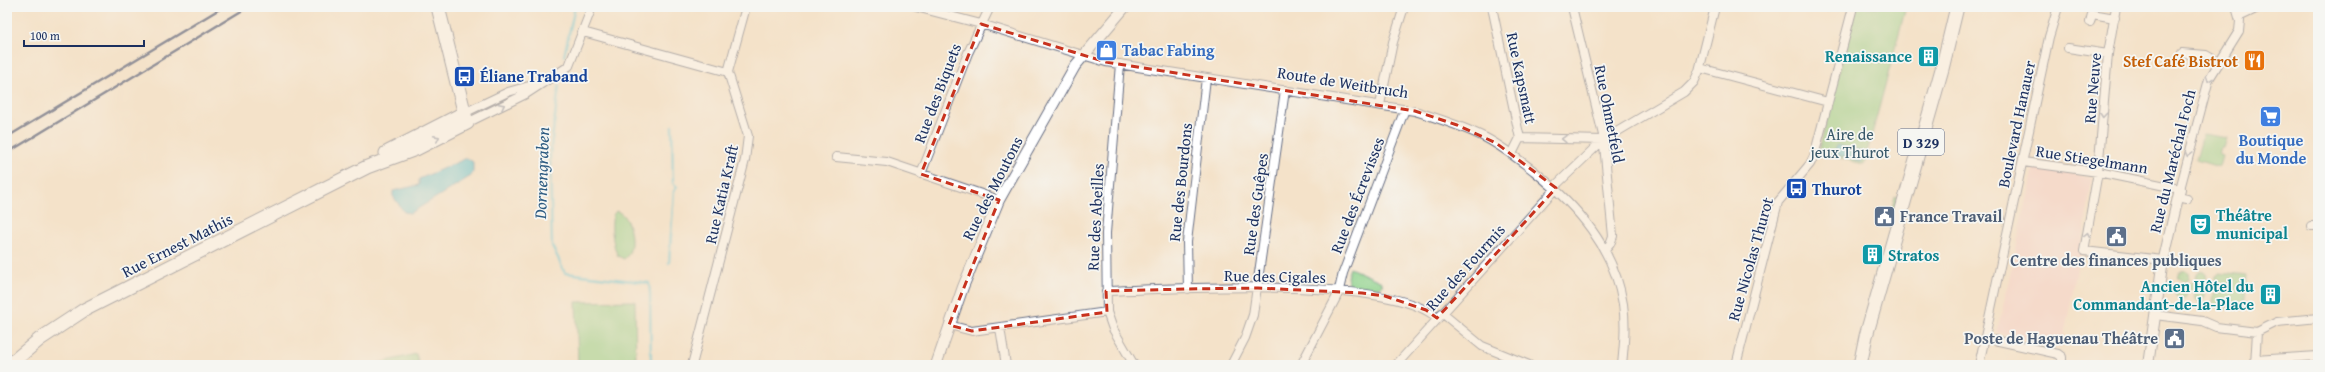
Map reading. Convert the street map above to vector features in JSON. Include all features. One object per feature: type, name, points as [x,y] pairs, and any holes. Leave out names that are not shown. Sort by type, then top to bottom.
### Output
[{"type":"main road","points":[[437,7],[462,120]]},
{"type":"main road","name":"D 329","points":[[1860,365],[1866,336],[1944,62],[1957,7]]},
{"type":"main road","name":"Rue Ernest Mathis","points":[[9,365],[40,339],[84,310],[367,167],[411,151],[462,120]]},
{"type":"street","points":[[462,120],[526,94],[542,82],[569,66],[592,7]]},
{"type":"street","points":[[583,32],[728,72],[746,7]]},
{"type":"street","name":"Route de Weitbruch","points":[[916,7],[981,24],[1083,55],[1120,64],[1405,109],[1457,125],[1485,138],[1512,154],[1556,188],[1574,206],[1605,250],[1615,274],[1623,305],[1624,339],[1622,365]]},
{"type":"street","name":"Rue des Biquets","points":[[921,174],[981,24],[990,7]]},
{"type":"street","name":"Rue des Moutons","points":[[936,365],[949,325],[989,221],[999,200],[1075,66],[1125,7]]},
{"type":"street","points":[[1380,105],[1393,42],[1404,7]]},
{"type":"street","name":"Rue Kapsmatt","points":[[1492,7],[1520,138],[1512,154]]},
{"type":"street","name":"Rue Ohmetfeld","points":[[1572,7],[1604,140],[1613,236],[1610,244],[1605,250]]},
{"type":"street","name":"Rue des Fourmis","points":[[1396,365],[1556,188],[1557,184],[1604,140],[1684,92],[1694,82],[1700,68],[1715,7]]},
{"type":"street","name":"Rue Nicolas Thurot","points":[[1736,365],[1778,202],[1813,158],[1853,7]]},
{"type":"street","name":"Boulevard Hanauer","points":[[1979,365],[2049,37],[2058,7]]},
{"type":"street","name":"Rue Neuve","points":[[2116,7],[2108,54],[2098,172],[2084,250],[2163,260]]},
{"type":"street","points":[[2236,7],[2239,19],[2260,7]]},
{"type":"street","points":[[2090,22],[2092,14],[2115,18]]},
{"type":"street","name":"Rue du Maréchal Foch","points":[[2148,365],[2163,260],[2182,195],[2208,81],[2218,62],[2237,36],[2239,19]]},
{"type":"street","points":[[2068,48],[2108,54]]},
{"type":"street","points":[[2182,54],[2206,54],[2218,62]]},
{"type":"street","name":"Rue des Abeilles","points":[[1120,64],[1106,233],[1106,291],[1107,312],[1113,329],[1134,365]]},
{"type":"street","points":[[1700,68],[1828,102]]},
{"type":"street","name":"Rue Katia Kraft","points":[[692,365],[738,189],[748,136],[728,72]]},
{"type":"street","name":"Rue des Bourdons","points":[[1188,289],[1186,242],[1206,78]]},
{"type":"street","name":"Rue des Guêpes","points":[[1231,365],[1245,338],[1253,315],[1285,90]]},
{"type":"street","name":"Rue des Écrevisses","points":[[1301,365],[1339,291],[1343,272],[1405,109]]},
{"type":"street","points":[[1520,138],[1604,140]]},
{"type":"street","points":[[836,157],[887,162],[999,200]]},
{"type":"street","name":"Rue Stiegelmann","points":[[2023,162],[2098,172],[2182,195]]},
{"type":"street","name":"Rue des Cigales","points":[[1106,291],[1258,288],[1339,291],[1385,296],[1439,316],[1493,352],[1529,365]]},
{"type":"street","points":[[949,325],[972,331],[1107,312]]},
{"type":"street","points":[[2155,315],[2207,323],[2216,327],[2257,332],[2277,322],[2318,318]]},
{"type":"street","points":[[1000,328],[1006,365]]},
{"type":"street","points":[[2257,332],[2255,362],[2318,356]]},
{"type":"street","points":[[1985,338],[2058,354],[2062,357],[2062,365]]},
{"type":"highlighted area","points":[[981,24],[1106,62],[1415,111],[1457,125],[1496,143],[1556,188],[1437,318],[1426,310],[1385,296],[1362,293],[1258,288],[1188,289],[1106,291],[1107,312],[972,331],[949,325],[999,200],[921,174]]},
{"type":"shaded area","points":[[2034,168],[2092,177],[2085,227],[2062,347],[1997,333]]},
{"type":"green space","name":"Aire de jeux Thurot","points":[[1856,7],[1906,7],[1864,164],[1818,153]]},
{"type":"green space","points":[[2203,134],[2227,138],[2224,148],[2221,148],[2219,155],[2222,156],[2219,167],[2196,160]]},
{"type":"green space","points":[[1895,196],[1900,198],[1892,228],[1887,227]]},
{"type":"green space","points":[[616,211],[621,214],[629,225],[631,241],[630,249],[628,255],[624,259],[618,256],[613,240],[612,219]]},
{"type":"green space","points":[[1350,268],[1382,282],[1382,286],[1375,288],[1350,286],[1347,277]]},
{"type":"green space","points":[[2181,271],[2185,271],[2187,272],[2187,280],[2181,281],[2178,278],[2178,274]]},
{"type":"green space","points":[[2199,272],[2203,272],[2205,273],[2205,281],[2199,282],[2196,279],[2196,275]]},
{"type":"green space","points":[[2219,272],[2247,275],[2244,309],[2216,307],[2213,303],[2214,293],[2217,293],[2218,286],[2215,285],[2216,276]]},
{"type":"green space","points":[[2192,281],[2197,286],[2192,291],[2187,286]]},
{"type":"green space","points":[[2179,289],[2183,289],[2185,290],[2185,298],[2179,299],[2176,296],[2176,292]]},
{"type":"green space","points":[[2198,291],[2202,291],[2204,292],[2204,300],[2198,301],[2195,298],[2195,294]]},
{"type":"green space","points":[[635,301],[636,365],[578,365],[576,302]]},
{"type":"green space","points":[[416,354],[419,365],[370,365]]},
{"type":"water","points":[[1837,145],[1864,152],[1861,161],[1834,154]]},
{"type":"water","points":[[467,158],[473,162],[473,172],[471,176],[414,211],[410,213],[404,212],[393,196],[393,191],[419,185],[419,179]]},
{"type":"waterway","name":"Dornengraben","points":[[564,56],[575,7]]},
{"type":"waterway","name":"Dornengraben","points":[[559,86],[550,154],[552,246],[559,260]]},
{"type":"waterway","points":[[669,263],[674,191],[677,187],[673,183],[672,126]]},
{"type":"waterway","name":"Dornengraben","points":[[559,261],[565,273],[649,283],[650,293]]},
{"type":"waterway","name":"Dornengraben","points":[[650,294],[651,365]]},
{"type":"railway","points":[[7,137],[223,7]]},
{"type":"railway","points":[[7,153],[248,7]]},
{"type":"place","name":"Tabac Fabing","points":[[1107,50]]},
{"type":"place","name":"Renaissance","points":[[1928,56]]},
{"type":"place","name":"Stef Café Bistrot","points":[[2254,61]]},
{"type":"place","name":"Éliane Traband","points":[[464,76]]},
{"type":"place","name":"Boutique du Monde","points":[[2271,117]]},
{"type":"place","name":"Thurot","points":[[1796,189]]},
{"type":"place","name":"France Travail","points":[[1884,216]]},
{"type":"place","name":"Théâtre municipal","points":[[2200,224]]},
{"type":"place","name":"Centre des finances publiques","points":[[2116,237]]},
{"type":"place","name":"Stratos","points":[[1873,255]]},
{"type":"place","name":"Ancien Hôtel du Commandant-de-la-Place","points":[[2270,295]]},
{"type":"place","name":"Poste de Haguenau Théâtre","points":[[2174,338]]}]
